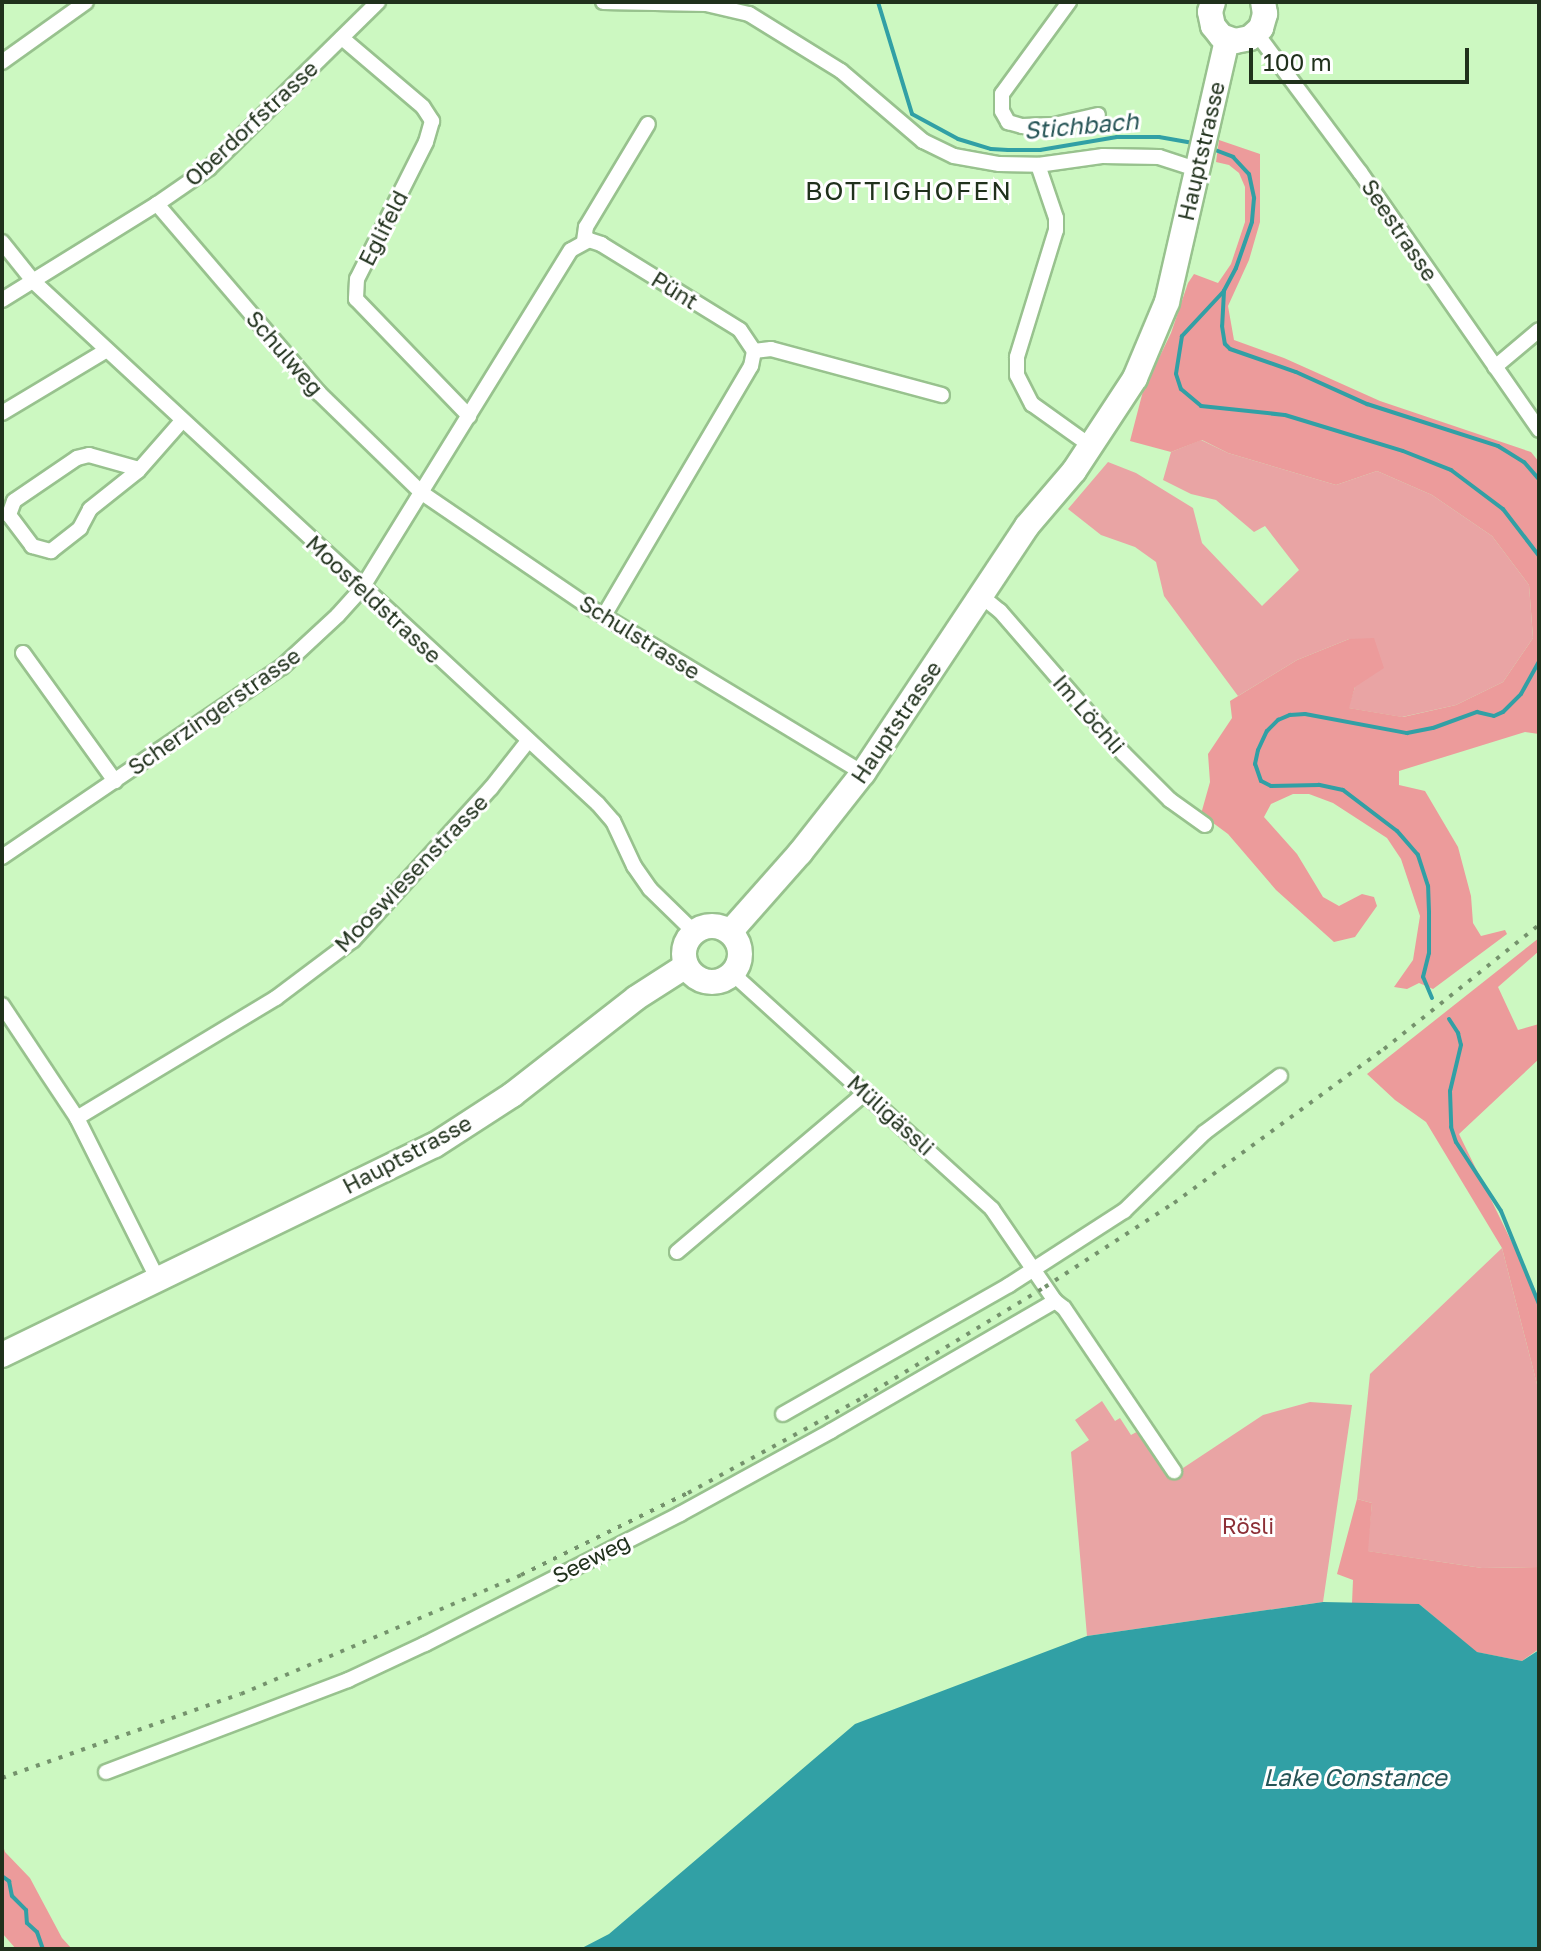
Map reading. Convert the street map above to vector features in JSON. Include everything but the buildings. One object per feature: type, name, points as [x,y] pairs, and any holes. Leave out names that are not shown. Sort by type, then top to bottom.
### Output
[{"type":"main road","points":[[1213,2],[1213,26],[1227,40],[1243,41],[1257,34],[1264,21],[1263,2]]},
{"type":"main road","name":"Hauptstrasse","points":[[730,932],[800,853],[863,773],[980,595],[1046,501],[1074,471],[1135,378],[1167,302],[1227,40]]},
{"type":"main road","name":"Hauptstrasse","points":[[1046,501],[1052,484],[1129,363],[1175,263]]},
{"type":"main road","points":[[716,926],[730,932],[740,947],[738,966],[733,974],[717,983],[707,983],[691,974],[686,966],[685,944],[694,932],[716,926]]},
{"type":"main road","name":"Hauptstrasse","points":[[2,1355],[435,1145],[512,1095],[636,998],[686,966]]},
{"type":"street","points":[[2,62],[86,2]]},
{"type":"street","name":"Oberdorfstrasse","points":[[2,300],[209,168],[378,2]]},
{"type":"street","points":[[603,2],[706,4],[737,9],[788,36],[841,71],[939,150],[976,161],[1038,165],[1103,156],[1159,157],[1200,153]]},
{"type":"street","points":[[1069,2],[1002,94],[1002,111],[1008,122],[1022,126],[1054,125],[1098,115]]},
{"type":"street","name":"Seestrasse","points":[[1257,34],[1360,172],[1539,430]]},
{"type":"street","name":"Eglifeld","points":[[342,38],[423,107],[432,121],[426,142],[357,279],[356,299],[469,416]]},
{"type":"street","points":[[422,493],[571,250],[584,241],[586,227],[648,124]]},
{"type":"street","points":[[1038,165],[1056,218],[1056,230],[1017,357],[1017,375],[1032,404],[1081,439]]},
{"type":"street","name":"Schulweg","points":[[157,204],[319,393],[422,493]]},
{"type":"street","name":"Pünt","points":[[584,241],[601,244],[740,330],[754,351]]},
{"type":"street","name":"Moosfeldstrasse","points":[[2,242],[34,282],[605,811],[644,881],[694,932]]},
{"type":"street","points":[[1495,367],[1539,330]]},
{"type":"street","points":[[604,616],[751,366],[754,351],[771,349],[942,395]]},
{"type":"street","points":[[2,413],[107,350]]},
{"type":"street","points":[[139,469],[84,456],[14,501],[9,509],[12,522],[32,546],[51,551],[80,528],[90,509],[139,469],[182,421]]},
{"type":"street","name":"Scherzingerstrasse","points":[[2,857],[282,667],[314,640],[362,588],[422,493]]},
{"type":"street","name":"Schulstrasse","points":[[422,493],[604,616],[863,773]]},
{"type":"street","name":"Im Löchli","points":[[980,595],[1000,611],[1124,754],[1170,800],[1205,825]]},
{"type":"street","points":[[23,653],[115,781]]},
{"type":"street","name":"Mooswiesenstrasse","points":[[77,1118],[276,998],[353,940],[482,799],[528,741]]},
{"type":"street","name":"Müligässli","points":[[733,974],[992,1209],[1055,1301],[1064,1308],[1174,1471]]},
{"type":"street","points":[[2,1005],[77,1118],[157,1278]]},
{"type":"street","points":[[783,1414],[1034,1270],[1124,1211],[1204,1133],[1280,1076]]},
{"type":"street","points":[[677,1252],[865,1093]]},
{"type":"street","name":"Seeweg","points":[[106,1772],[348,1680],[425,1644],[818,1439],[1055,1301]]},
{"type":"green space","points":[[1201,440],[1228,453],[1336,485],[1377,471],[1432,495],[1492,536],[1529,585],[1533,638],[1503,682],[1456,705],[1402,717],[1348,708],[1355,687],[1349,639],[1297,660],[1238,696],[1164,596],[1156,562],[1135,547],[1101,535],[1068,509],[1108,462],[1136,473],[1193,508],[1202,543],[1262,606],[1299,570],[1265,526],[1254,532],[1216,500],[1191,494],[1163,480],[1171,452]]},
{"type":"green space","points":[[1502,1248],[1539,1392],[1539,1567],[1482,1568],[1367,1551],[1372,1503],[1357,1499],[1370,1374]]},
{"type":"green space","name":"Rösli","points":[[1102,1401],[1115,1421],[1120,1418],[1131,1435],[1140,1430],[1171,1476],[1263,1415],[1310,1402],[1352,1405],[1323,1602],[1087,1636],[1071,1452],[1089,1440],[1075,1420]]},
{"type":"shaded area","points":[[1219,140],[1260,154],[1260,222],[1249,260],[1228,306],[1234,340],[1284,358],[1380,401],[1531,452],[1539,462],[1539,734],[1525,732],[1399,771],[1399,785],[1425,791],[1458,847],[1471,896],[1473,923],[1481,936],[1505,930],[1507,934],[1433,989],[1419,983],[1407,989],[1394,987],[1413,960],[1420,916],[1401,859],[1387,838],[1333,803],[1309,794],[1293,794],[1271,804],[1264,817],[1297,854],[1323,897],[1339,906],[1362,894],[1374,897],[1377,906],[1355,937],[1334,942],[1276,890],[1228,834],[1201,814],[1210,782],[1208,754],[1232,718],[1230,701],[1297,660],[1349,639],[1374,638],[1384,668],[1355,687],[1349,708],[1403,717],[1456,705],[1503,682],[1533,638],[1529,585],[1492,536],[1432,495],[1377,471],[1336,485],[1228,453],[1202,440],[1171,452],[1130,441],[1143,391],[1171,333],[1188,283],[1194,274],[1218,283],[1231,264],[1245,222],[1245,187],[1239,173],[1229,165],[1216,162]]},
{"type":"shaded area","points":[[1539,938],[1539,951],[1498,987],[1518,1030],[1539,1024],[1539,1059],[1459,1134],[1539,1298],[1539,1392],[1502,1248],[1426,1122],[1395,1100],[1367,1074]]},
{"type":"shaded area","points":[[1357,1499],[1372,1503],[1368,1551],[1482,1568],[1539,1567],[1539,1649],[1522,1661],[1476,1652],[1419,1604],[1352,1603],[1353,1580],[1337,1574]]},
{"type":"shaded area","points":[[2,1842],[5,1852],[30,1878],[62,1938],[72,1949],[16,1949],[2,1933]]},
{"type":"water","name":"Lake Constance","points":[[1323,1602],[1419,1604],[1477,1652],[1522,1661],[1539,1650],[1539,1949],[580,1949],[609,1934],[855,1724],[1087,1636]]},
{"type":"waterway","name":"Stichbach","points":[[878,2],[912,114],[958,139],[991,149],[1008,150],[1040,150],[1117,137],[1159,137],[1194,143]]},
{"type":"waterway","name":"Stichbach","points":[[1210,148],[1233,157],[1249,174],[1254,198],[1252,222],[1236,268],[1224,291],[1182,336],[1176,374],[1181,389],[1201,406],[1285,415],[1403,451],[1451,470],[1503,509],[1539,556]]},
{"type":"waterway","points":[[1224,291],[1222,326],[1225,344],[1230,349],[1296,372],[1367,404],[1498,446],[1524,462],[1539,479]]},
{"type":"waterway","name":"Stichbach","points":[[1432,998],[1423,977],[1429,953],[1428,886],[1418,855],[1397,831],[1343,790],[1319,785],[1271,786],[1261,781],[1255,764],[1258,750],[1267,731],[1278,720],[1290,715],[1305,714],[1407,733],[1433,728],[1477,712],[1494,716],[1503,712],[1521,694],[1539,661]]},
{"type":"waterway","name":"Stichbach","points":[[1449,1019],[1461,1045],[1450,1091],[1451,1127],[1456,1142],[1501,1211],[1539,1304]]},
{"type":"waterway","points":[[2,1876],[9,1881],[12,1896],[26,1910],[27,1923],[37,1932],[43,1949]]},
{"type":"railway","points":[[2,1778],[241,1694],[521,1575],[688,1493],[864,1397],[1045,1287],[1174,1203],[1384,1049],[1539,925]]},
{"type":"district","name":"BOTTIGHOFEN","points":[[909,191]]}]
